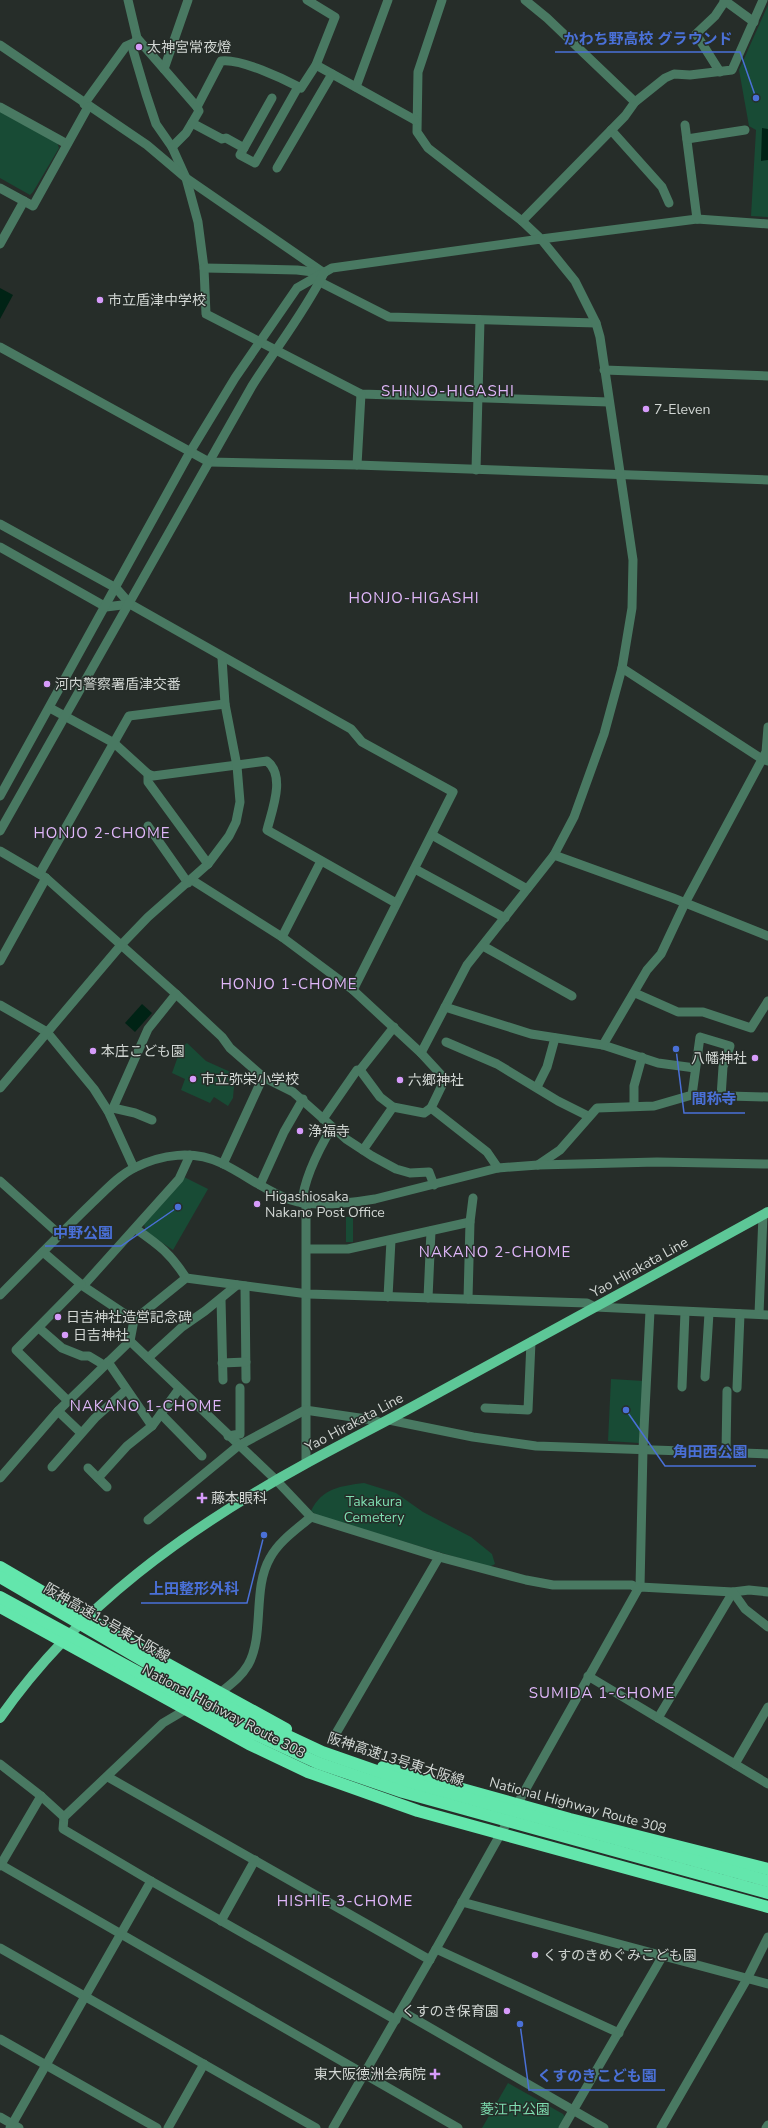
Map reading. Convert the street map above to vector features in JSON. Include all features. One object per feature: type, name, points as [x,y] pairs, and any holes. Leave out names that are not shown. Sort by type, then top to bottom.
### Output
[{"type":"highway","name":"National Highway Route 308","points":[[0,1567],[292,1733],[344,1755],[397,1772],[516,1805],[768,1869]]},
{"type":"highway","points":[[0,1573],[26,1583]]},
{"type":"highway","name":"阪神高速13号東大阪線","points":[[0,1576],[166,1674],[246,1716],[322,1752],[405,1781],[768,1881]]},
{"type":"highway","name":"阪神高速13号東大阪線","points":[[0,1597],[233,1724],[318,1763],[403,1792],[768,1892]]},
{"type":"highway","points":[[0,1603],[23,1620]]},
{"type":"highway","name":"National Highway Route 308","points":[[0,1607],[185,1710],[249,1744],[308,1772],[418,1811],[501,1832],[768,1907]]},
{"type":"main road","name":"Yao Hirakata Line","points":[[1,1715],[62,1641],[86,1617],[161,1554],[276,1480],[306,1463],[385,1422],[765,1213]]},
{"type":"street","points":[[128,0],[136,40],[133,50],[146,94],[156,124],[172,147],[186,178],[198,222],[204,268],[206,314],[361,394],[609,402]]},
{"type":"street","points":[[164,69],[188,0]]},
{"type":"street","points":[[197,107],[221,61],[259,69],[302,88],[316,65],[335,17],[307,0]]},
{"type":"street","points":[[356,87],[388,0]]},
{"type":"street","points":[[421,1053],[467,965],[554,854],[574,817],[604,734],[622,668],[632,608],[633,560],[600,337],[596,323],[575,281],[541,239],[522,220],[428,148],[417,132],[415,120],[418,70],[442,0]]},
{"type":"street","points":[[525,0],[547,18],[635,102]]},
{"type":"street","points":[[720,72],[696,34],[715,16],[724,0],[754,22]]},
{"type":"street","points":[[522,220],[611,130],[635,102],[665,78],[674,74],[690,75],[732,70],[763,0]]},
{"type":"street","points":[[136,40],[164,69],[199,111],[186,133],[172,147]]},
{"type":"street","points":[[0,188],[33,206],[86,105],[126,46],[136,40]]},
{"type":"street","points":[[0,45],[86,105],[147,145],[186,178],[322,277],[389,317],[596,323]]},
{"type":"street","points":[[316,65],[415,120]]},
{"type":"street","points":[[277,168],[332,74]]},
{"type":"street","points":[[272,98],[240,155],[255,163],[298,87]]},
{"type":"street","points":[[0,107],[66,144]]},
{"type":"street","points":[[192,123],[222,139],[226,138],[244,148]]},
{"type":"street","points":[[685,125],[697,219]]},
{"type":"street","points":[[611,130],[662,187],[669,203]]},
{"type":"street","points":[[687,139],[745,130]]},
{"type":"street","points":[[0,244],[24,201]]},
{"type":"street","points":[[0,796],[106,607],[190,452],[235,378],[297,288],[322,277],[332,268],[541,239],[697,219],[768,224]]},
{"type":"street","points":[[204,268],[297,270],[322,277]]},
{"type":"street","points":[[0,832],[209,462],[274,350],[309,302],[322,277]]},
{"type":"street","points":[[476,470],[480,320]]},
{"type":"street","points":[[0,347],[209,462],[357,465],[768,480]]},
{"type":"street","points":[[604,370],[768,376]]},
{"type":"street","points":[[357,465],[361,394]]},
{"type":"street","points":[[0,524],[116,588],[130,604],[222,658],[351,729],[362,742],[453,792],[352,990]]},
{"type":"street","points":[[0,547],[106,607],[130,604]]},
{"type":"street","points":[[0,1088],[122,944],[148,917],[190,882],[208,864],[218,852],[236,822],[240,802],[238,766],[225,704],[222,658]]},
{"type":"street","points":[[622,668],[765,760]]},
{"type":"street","points":[[0,960],[43,875],[129,716],[225,704]]},
{"type":"street","points":[[50,708],[114,743],[148,774],[153,776],[267,761],[273,765],[277,788],[267,830],[396,903]]},
{"type":"street","points":[[603,1045],[635,993],[647,970],[661,954],[685,904],[765,760],[768,727]]},
{"type":"street","points":[[148,774],[148,782],[208,864]]},
{"type":"street","points":[[148,826],[190,882],[282,937],[352,990],[394,1027],[445,1079],[431,1108],[424,1113],[393,1107],[380,1097],[360,1070]]},
{"type":"street","points":[[432,835],[527,889]]},
{"type":"street","points":[[0,851],[43,875],[122,944],[222,1037],[230,1048],[263,1077],[293,1092],[303,1099],[332,1127],[364,1150],[396,1169],[410,1173],[429,1172],[434,1185]]},
{"type":"street","points":[[554,854],[768,936]]},
{"type":"street","points":[[282,937],[321,861]]},
{"type":"street","points":[[415,869],[505,918]]},
{"type":"street","points":[[483,946],[572,996]]},
{"type":"street","points":[[635,993],[678,1012],[703,1012],[751,1028],[768,1001]]},
{"type":"street","points":[[110,1110],[148,1029],[176,994]]},
{"type":"street","points":[[0,1005],[47,1032],[94,1089],[110,1110],[134,1168]]},
{"type":"street","points":[[445,1007],[531,1034],[603,1045],[658,1063],[695,1068]]},
{"type":"street","points":[[323,1119],[357,1070],[360,1070],[394,1027]]},
{"type":"street","points":[[692,1095],[700,1037],[730,1046],[723,1067],[721,1097]]},
{"type":"street","points":[[537,1087],[547,1067],[555,1038]]},
{"type":"street","points":[[446,1042],[497,1064],[588,1116]]},
{"type":"street","points":[[634,1106],[634,1086],[642,1057]]},
{"type":"street","points":[[223,1164],[263,1077]]},
{"type":"street","points":[[538,1165],[560,1150],[588,1116],[597,1108],[654,1106],[692,1095],[721,1097],[768,1097]]},
{"type":"street","points":[[260,1185],[284,1132],[303,1099]]},
{"type":"street","points":[[364,1150],[393,1107]]},
{"type":"street","points":[[431,1108],[487,1152],[498,1168]]},
{"type":"street","points":[[110,1110],[135,1113],[152,1120]]},
{"type":"street","points":[[306,1463],[305,1410],[308,1294],[303,1191],[314,1163],[315,1156],[332,1127]]},
{"type":"street","points":[[68,1401],[16,1350],[136,1229],[178,1179],[190,1154]]},
{"type":"street","points":[[0,1295],[60,1234],[115,1182],[134,1168],[169,1156],[190,1154],[204,1156],[223,1164],[290,1200],[304,1203],[356,1202],[375,1199],[498,1168],[538,1165],[657,1162],[768,1164]]},
{"type":"street","points":[[0,1180],[60,1234]]},
{"type":"street","points":[[468,1299],[470,1222],[473,1198]]},
{"type":"street","points":[[0,1478],[58,1411],[130,1340],[134,1320],[186,1278],[308,1294],[587,1303],[595,1307],[650,1311],[764,1315],[765,1213]]},
{"type":"street","points":[[307,1249],[348,1249],[470,1222]]},
{"type":"street","points":[[136,1229],[164,1249],[174,1259],[186,1278]]},
{"type":"street","points":[[428,1298],[431,1231]]},
{"type":"street","points":[[388,1297],[391,1240]]},
{"type":"street","points":[[43,1252],[82,1285],[134,1320]]},
{"type":"street","points":[[148,1358],[182,1327],[241,1286]]},
{"type":"street","points":[[241,1286],[246,1379]]},
{"type":"street","points":[[221,1299],[223,1380]]},
{"type":"street","points":[[333,2128],[430,1960],[588,1676],[639,1588],[643,1450],[650,1311]]},
{"type":"street","points":[[682,1387],[685,1312]]},
{"type":"street","points":[[705,1377],[709,1313]]},
{"type":"street","points":[[737,1388],[740,1314]]},
{"type":"street","points":[[39,1328],[62,1348],[106,1363],[152,1426]]},
{"type":"street","points":[[130,1340],[238,1446],[276,1480],[311,1517],[439,1557],[526,1580],[553,1585],[632,1585],[639,1588],[733,1592],[749,1590],[768,1592]]},
{"type":"street","points":[[485,1408],[528,1410],[531,1342]]},
{"type":"street","points":[[222,1363],[246,1362]]},
{"type":"street","points":[[98,1478],[127,1446],[152,1426],[179,1388]]},
{"type":"street","points":[[228,1436],[240,1434],[240,1388]]},
{"type":"street","points":[[52,1467],[95,1418],[126,1390]]},
{"type":"street","points":[[726,1452],[727,1391]]},
{"type":"street","points":[[148,1520],[238,1446],[305,1410],[536,1446],[768,1454]]},
{"type":"street","points":[[58,1411],[81,1433]]},
{"type":"street","points":[[161,1414],[202,1456]]},
{"type":"street","points":[[88,1468],[107,1487]]},
{"type":"street","points":[[220,1693],[239,1678],[249,1664],[254,1644],[264,1570],[270,1557],[280,1544],[311,1517]]},
{"type":"street","points":[[335,1735],[439,1557]]},
{"type":"street","points":[[733,1592],[745,1609],[768,1628]]},
{"type":"street","points":[[658,1718],[733,1592]]},
{"type":"street","points":[[588,1676],[768,1784]]},
{"type":"street","points":[[735,1764],[768,1707]]},
{"type":"street","points":[[185,1710],[163,1723],[108,1777],[64,1817],[62,1829],[396,2020]]},
{"type":"street","points":[[0,1764],[41,1796],[64,1817]]},
{"type":"street","points":[[108,1777],[430,1960]]},
{"type":"street","points":[[41,1796],[0,1866],[458,2128]]},
{"type":"street","points":[[221,1921],[255,1860]]},
{"type":"street","points":[[0,2117],[14,2127],[46,2065],[151,1881]]},
{"type":"street","points":[[462,1902],[662,1957],[768,1984]]},
{"type":"street","points":[[661,2128],[747,1979],[768,1937]]},
{"type":"street","points":[[0,1948],[316,2128]]},
{"type":"street","points":[[436,1949],[619,2033]]},
{"type":"street","points":[[563,2128],[662,1957]]},
{"type":"street","points":[[401,2011],[604,2128]]},
{"type":"street","points":[[0,2038],[157,2128]]},
{"type":"street","points":[[168,2128],[204,2064]]},
{"type":"green space","points":[[768,5],[768,217],[751,216],[756,130],[749,126],[739,70]]},
{"type":"green space","points":[[0,110],[57,142],[59,148],[30,195],[0,178]]},
{"type":"green space","points":[[187,1043],[206,1061],[235,1074],[233,1098],[228,1106],[214,1097],[210,1103],[181,1090],[185,1079],[172,1073],[181,1048]]},
{"type":"green space","points":[[184,1177],[208,1189],[173,1250],[146,1232],[144,1224]]},
{"type":"green space","points":[[346,1217],[353,1217],[353,1242],[346,1242]]},
{"type":"green space","points":[[611,1379],[644,1381],[639,1443],[608,1441]]},
{"type":"green space","name":"Takakura Cemetery","points":[[364,1483],[396,1493],[423,1512],[471,1537],[492,1554],[495,1564],[489,1567],[318,1516],[311,1511],[315,1503],[327,1493],[340,1487]]},
{"type":"green space","name":"菱江中公園","points":[[508,2083],[563,2114],[565,2117],[559,2128],[482,2128]]},
{"type":"shaded area","points":[[762,128],[768,129],[768,160],[761,161]]},
{"type":"shaded area","points":[[0,288],[13,295],[0,319]]},
{"type":"shaded area","points":[[142,1004],[152,1013],[135,1032],[125,1023]]},
{"type":"railway","points":[[120,1651],[236,1716],[283,1739],[333,1758],[385,1775],[437,1791],[516,1812]]},
{"type":"railway","points":[[117,1657],[254,1731],[305,1754],[358,1774],[768,1888]]},
{"type":"place","name":"太神宮常夜燈","points":[[139,47]]},
{"type":"place","name":"かわち野高校 グラウンド","points":[[756,98]]},
{"type":"place","name":"市立盾津中学校","points":[[100,300]]},
{"type":"place","name":"7-Eleven","points":[[646,409]]},
{"type":"place","name":"河内警察署盾津交番","points":[[47,684]]},
{"type":"place","name":"間称寺","points":[[676,1049]]},
{"type":"place","name":"本庄こども園","points":[[93,1051]]},
{"type":"place","name":"八幡神社","points":[[755,1058]]},
{"type":"place","name":"市立弥栄小学校","points":[[193,1079]]},
{"type":"place","name":"六郷神社","points":[[400,1080]]},
{"type":"place","name":"浄福寺","points":[[300,1131]]},
{"type":"place","name":"Higashiosaka Nakano Post Office","points":[[257,1204]]},
{"type":"place","name":"中野公園","points":[[178,1207]]},
{"type":"place","name":"日吉神社造営記念碑","points":[[58,1317]]},
{"type":"place","name":"日吉神社","points":[[65,1335]]},
{"type":"place","name":"角田西公園","points":[[626,1410]]},
{"type":"place","name":"藤本眼科","points":[[202,1498]]},
{"type":"place","name":"上田整形外科","points":[[264,1535]]},
{"type":"place","name":"くすのきめぐみこども園","points":[[535,1955]]},
{"type":"place","name":"くすのき保育園","points":[[507,2011]]},
{"type":"place","name":"くすのきこども園","points":[[520,2024]]},
{"type":"place","name":"東大阪徳洲会病院","points":[[435,2074]]},
{"type":"district","name":"SHINJO-HIGASHI","points":[[448,391]]},
{"type":"district","name":"HONJO-HIGASHI","points":[[414,598]]},
{"type":"district","name":"HONJO 2-CHOME","points":[[102,833]]},
{"type":"district","name":"HONJO 1-CHOME","points":[[289,984]]},
{"type":"district","name":"NAKANO 2-CHOME","points":[[495,1252]]},
{"type":"district","name":"NAKANO 1-CHOME","points":[[146,1406]]},
{"type":"district","name":"SUMIDA 1-CHOME","points":[[602,1693]]},
{"type":"district","name":"HISHIE 3-CHOME","points":[[345,1901]]}]
